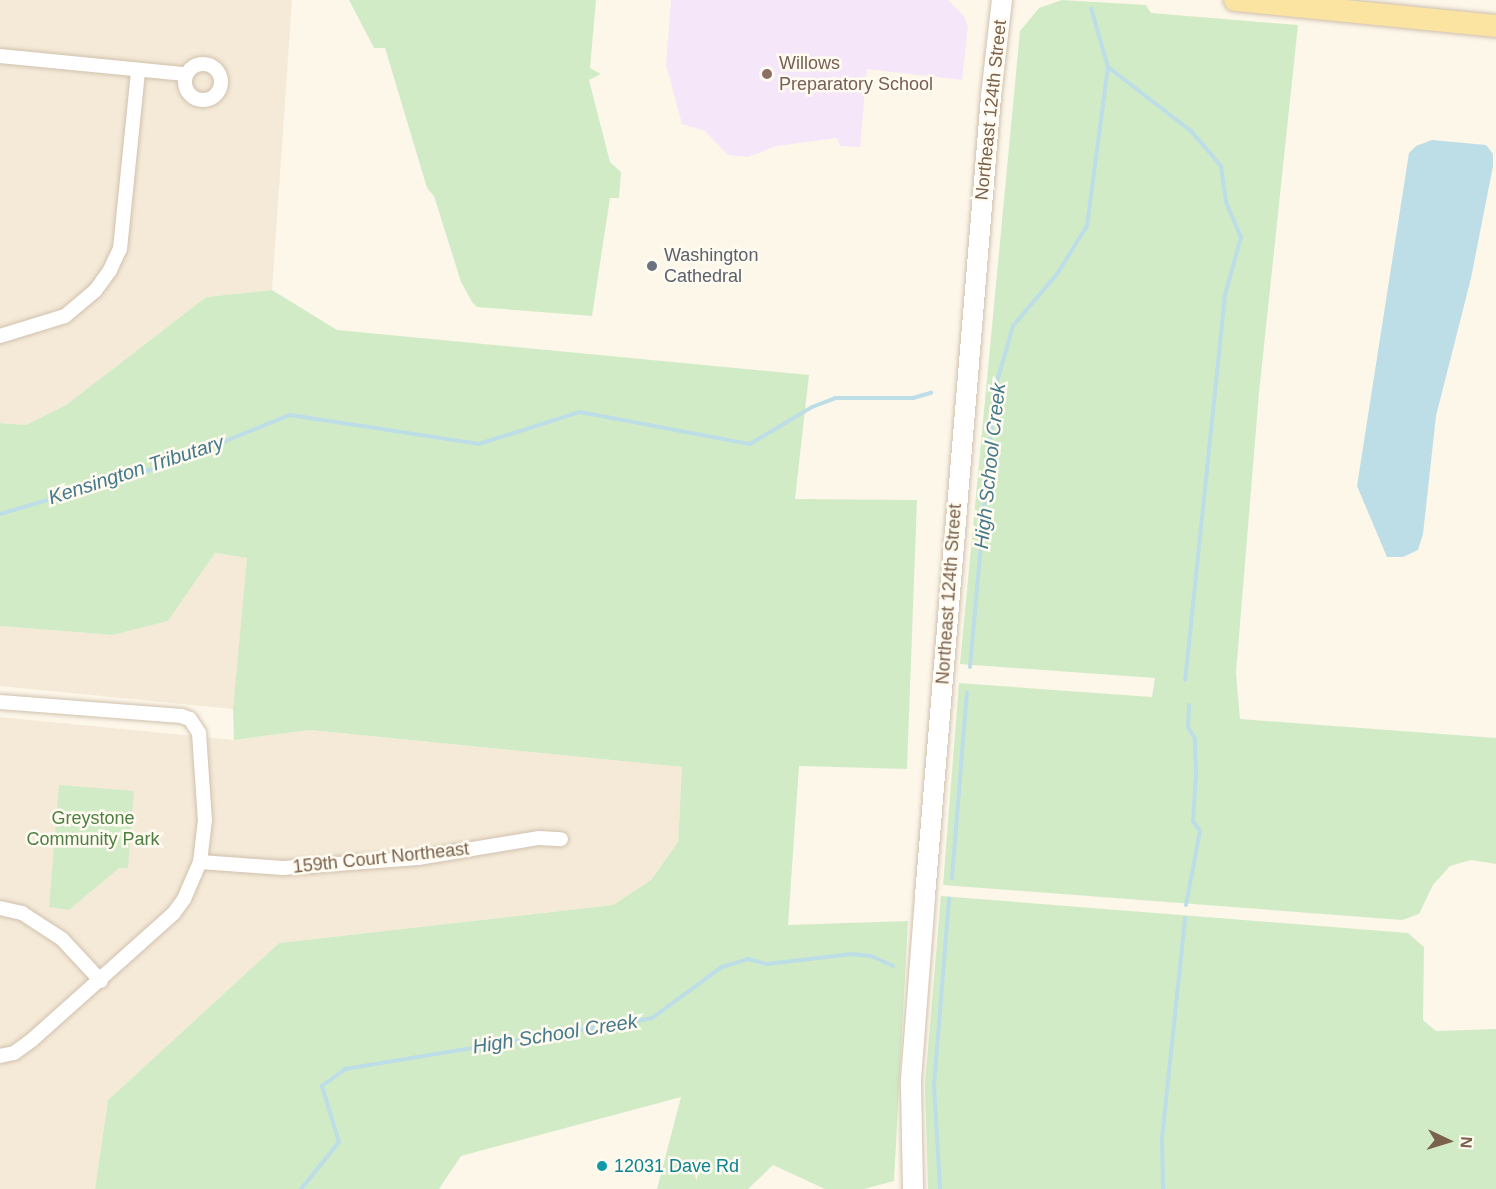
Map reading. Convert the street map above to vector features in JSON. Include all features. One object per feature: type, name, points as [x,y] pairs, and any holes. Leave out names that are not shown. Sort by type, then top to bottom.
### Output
[{"type":"main road","points":[[1235,0],[1496,26]]},
{"type":"street","name":"Northeast 124th Street","points":[[913,1189],[911,1080],[991,96],[1002,0]]},
{"type":"street","points":[[0,56],[185,74]]},
{"type":"street","points":[[0,336],[65,316],[95,291],[120,249],[138,70]]},
{"type":"street","points":[[0,702],[181,716],[197,726],[205,820],[200,862],[184,899],[174,913],[101,981],[30,1041],[14,1053],[0,1056]]},
{"type":"street","name":"159th Court Northeast","points":[[200,862],[283,868],[418,858],[539,838],[561,839]]},
{"type":"street","points":[[0,908],[22,913],[62,939],[101,981]]},
{"type":"shaded area","points":[[0,0],[292,0],[272,290],[206,297],[66,405],[26,425],[0,423]]},
{"type":"shaded area","name":"Willows Preparatory School","points":[[671,0],[948,0],[964,16],[968,27],[962,80],[867,69],[860,147],[840,146],[837,138],[776,146],[748,157],[728,155],[705,131],[682,124],[666,65]]},
{"type":"shaded area","points":[[215,553],[248,558],[233,709],[0,686],[0,626],[113,635],[168,621]]},
{"type":"shaded area","points":[[0,717],[234,740],[310,730],[682,767],[678,842],[651,880],[613,905],[279,943],[108,1100],[95,1189],[0,1189]]},
{"type":"green space","points":[[349,0],[596,0],[590,68],[601,74],[589,80],[610,162],[621,172],[619,198],[610,198],[592,316],[477,307],[472,302],[461,282],[434,196],[427,188],[385,48],[374,48]]},
{"type":"green space","points":[[1062,0],[1146,5],[1151,13],[1298,25],[1259,393],[1236,673],[1240,719],[1496,738],[1496,864],[1471,860],[1450,866],[1433,885],[1419,914],[1402,920],[943,885],[959,683],[1152,697],[1155,678],[960,664],[1020,31],[1039,8]]},
{"type":"green space","points":[[272,290],[337,330],[809,375],[795,499],[917,500],[907,769],[799,766],[788,925],[908,921],[894,1181],[864,1189],[825,1189],[773,1165],[748,1189],[657,1189],[681,1097],[461,1156],[439,1189],[95,1189],[108,1100],[279,943],[613,905],[651,880],[678,842],[682,767],[310,730],[234,740],[233,709],[247,558],[215,553],[168,621],[113,635],[0,626],[0,423],[26,425],[66,405],[206,297]]},
{"type":"green space","name":"Greystone Community Park","points":[[59,785],[134,791],[128,868],[119,868],[69,910],[49,907]]},
{"type":"green space","points":[[941,896],[1408,933],[1424,947],[1423,1020],[1436,1031],[1496,1029],[1496,1189],[928,1189],[925,1084]]},
{"type":"water","points":[[1432,140],[1486,145],[1493,154],[1493,166],[1471,278],[1436,416],[1423,534],[1418,550],[1403,557],[1387,557],[1357,486],[1409,153],[1416,146]]},
{"type":"waterway","name":"High School Creek","points":[[970,667],[995,389],[1013,326],[1057,274],[1087,226],[1108,67],[1091,8]]},
{"type":"waterway","points":[[1108,67],[1191,131],[1221,166],[1226,202],[1241,237],[1225,295],[1185,680]]},
{"type":"waterway","name":"Kensington Tributary","points":[[0,514],[166,465],[290,415],[479,444],[580,412],[750,444],[812,407],[835,398],[913,398],[931,393]]},
{"type":"waterway","name":"High School Creek","points":[[952,878],[967,693]]},
{"type":"waterway","points":[[1186,905],[1200,831],[1193,821],[1196,774],[1195,739],[1188,727],[1189,705]]},
{"type":"waterway","points":[[940,1189],[934,1086],[949,899]]},
{"type":"waterway","points":[[1163,1189],[1162,1138],[1185,918]]},
{"type":"waterway","name":"High School Creek","points":[[301,1189],[339,1142],[322,1086],[345,1069],[652,1018],[722,967],[748,959],[767,964],[851,954],[871,956],[893,966]]},
{"type":"place","name":"Willows Preparatory School","points":[[767,74]]},
{"type":"place","name":"Washington Cathedral","points":[[652,266]]},
{"type":"place","name":"12031 Dave Rd","points":[[602,1166]]}]
